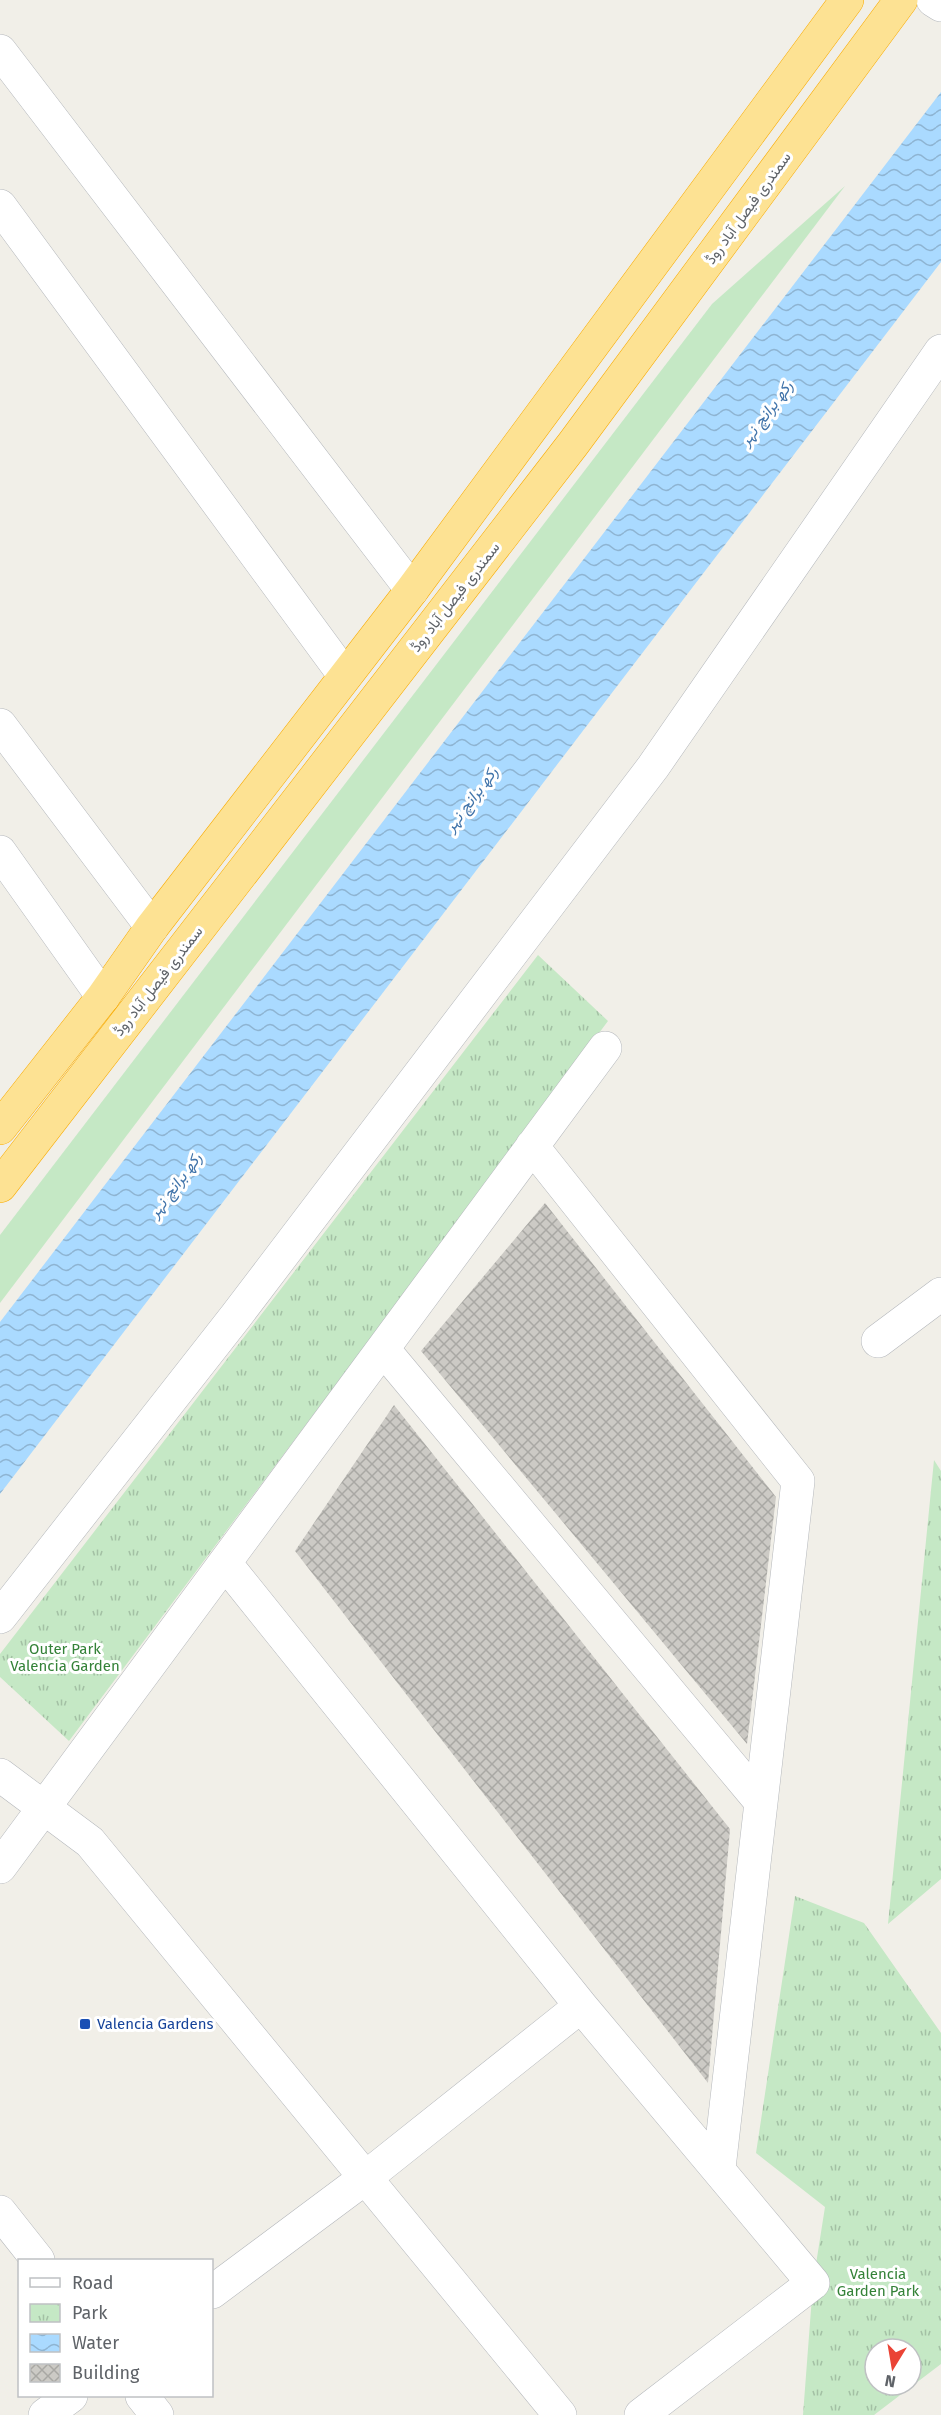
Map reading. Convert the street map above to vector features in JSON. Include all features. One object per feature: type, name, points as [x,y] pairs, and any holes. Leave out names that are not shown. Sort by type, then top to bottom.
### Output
[{"type":"highway","points":[[0,1128],[103,997],[152,927],[412,590],[847,0]]},
{"type":"highway","name":"سمندری فیصل آباد روڈ","points":[[0,1186],[573,444],[902,0]]},
{"type":"street","points":[[933,0],[941,5]]},
{"type":"street","points":[[0,51],[412,590]]},
{"type":"street","points":[[0,206],[345,676]]},
{"type":"street","points":[[0,1617],[236,1316],[653,767],[941,351]]},
{"type":"street","points":[[0,725],[152,927]]},
{"type":"street","points":[[0,852],[103,997]]},
{"type":"street","points":[[0,1867],[605,1048]]},
{"type":"street","points":[[532,1146],[798,1481],[719,2168]]},
{"type":"street","points":[[878,1341],[941,1294]]},
{"type":"street","points":[[382,1349],[761,1802]]},
{"type":"street","points":[[225,1563],[581,2006],[813,2283],[641,2415]]},
{"type":"street","points":[[0,1775],[90,1842],[560,2415]]},
{"type":"street","points":[[213,2291],[366,2178],[581,2006]]},
{"type":"street","points":[[0,2212],[37,2259]]},
{"type":"street","points":[[45,2415],[70,2397]]},
{"type":"street","points":[[143,2397],[158,2415]]},
{"type":"green space","points":[[845,186],[0,1303],[0,1235],[712,304]]},
{"type":"green space","name":"Outer Park Valencia Garden","points":[[538,955],[608,1021],[69,1741],[0,1677],[0,1654]]},
{"type":"green space","points":[[934,1460],[941,1471],[941,1879],[888,1924]]},
{"type":"green space","name":"Valencia Garden Park","points":[[795,1896],[864,1923],[941,2033],[941,2364],[923,2378],[923,2337],[863,2337],[863,2397],[898,2397],[874,2415],[803,2415],[813,2283],[825,2207],[756,2153]]},
{"type":"water","name":"رکھ برانچ نہر","points":[[941,92],[941,262],[0,1494],[0,1322]]},
{"type":"building","points":[[545,1203],[776,1497],[747,1744],[421,1351]]},
{"type":"building","points":[[394,1405],[730,1829],[708,2083],[295,1551]]},
{"type":"place","name":"Valencia Gardens","points":[[85,2024]]}]
